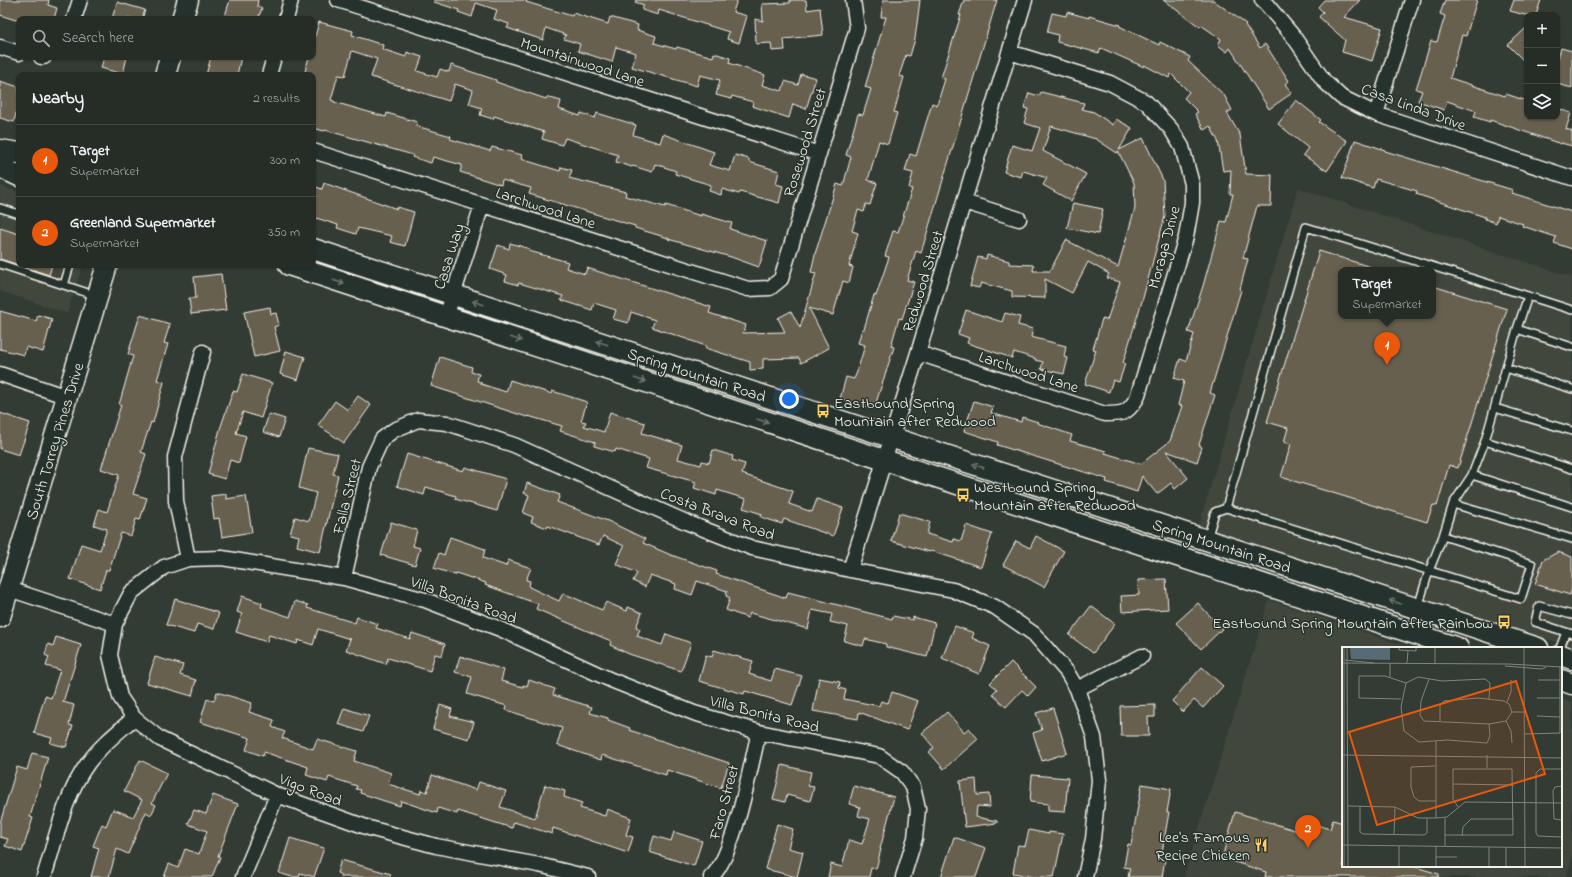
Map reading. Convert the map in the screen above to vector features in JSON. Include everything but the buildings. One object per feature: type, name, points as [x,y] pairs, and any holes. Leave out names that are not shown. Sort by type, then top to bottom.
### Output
[{"type":"main road","points":[[183,16],[188,0]]},
{"type":"main road","points":[[166,72],[169,60]]},
{"type":"main road","points":[[0,150],[16,153]]},
{"type":"main road","points":[[0,167],[16,175]]},
{"type":"main road","name":"Spring Mountain Road","points":[[316,250],[1535,647]]},
{"type":"main road","name":"South Torrey Pines Drive","points":[[0,617],[106,268]]},
{"type":"main road","name":"Spring Mountain Road","points":[[298,268],[1455,647]]},
{"type":"main road","points":[[1114,536],[1169,539],[1199,546],[1205,544],[1207,540]]},
{"type":"main road","points":[[1291,594],[1294,583],[1304,583],[1323,588],[1336,582]]},
{"type":"main road","points":[[1562,655],[1572,659]]},
{"type":"main road","points":[[1562,680],[1572,684]]},
{"type":"street","points":[[75,16],[80,0]]},
{"type":"street","points":[[287,16],[291,0]]},
{"type":"street","name":"Mountainwood Lane","points":[[338,0],[818,154]]},
{"type":"street","name":"Rosewood Street","points":[[770,288],[781,279],[857,28],[853,0]]},
{"type":"street","name":"Redwood Street","points":[[850,570],[892,438],[1025,0]]},
{"type":"street","name":"Casa Linda Drive","points":[[1262,0],[1293,36],[1324,81],[1341,97],[1376,114],[1572,178]]},
{"type":"street","points":[[1376,114],[1412,0]]},
{"type":"street","points":[[0,47],[16,52]]},
{"type":"street","name":"Moraga Drive","points":[[1009,52],[1110,84],[1146,102],[1171,129],[1182,148],[1192,184],[1192,203],[1186,238],[1137,398],[1129,410]]},
{"type":"street","points":[[270,72],[273,60]]},
{"type":"street","name":"Larchwood Lane","points":[[316,152],[748,289],[770,288]]},
{"type":"street","points":[[964,202],[1019,219]]},
{"type":"street","name":"Casa Way","points":[[446,317],[482,205]]},
{"type":"street","points":[[188,559],[176,501],[175,457],[203,352]]},
{"type":"street","name":"Larchwood Lane","points":[[918,353],[1105,414],[1119,414],[1129,410]]},
{"type":"street","points":[[0,374],[67,397]]},
{"type":"street","name":"Costa Brava Road","points":[[394,430],[418,420],[447,423],[514,445],[686,522],[752,548],[850,570],[953,590],[995,607],[1034,634],[1067,672],[1077,689],[1094,737],[1099,780],[1093,839],[1085,877]]},
{"type":"street","name":"Falla Street","points":[[344,578],[369,467],[382,440],[394,430]]},
{"type":"street","name":"Villa Bonita Road","points":[[115,624],[131,593],[164,567],[188,559],[222,558],[344,578],[425,600],[500,629],[611,680],[694,713],[759,732],[880,756],[902,772],[913,787],[918,809],[915,838],[903,877]]},
{"type":"street","points":[[9,589],[115,624]]},
{"type":"street","name":"Vigo Road","points":[[115,624],[110,655],[120,697],[134,718],[160,739],[277,795],[369,828],[436,846],[539,865],[588,877]]},
{"type":"street","points":[[1077,689],[1142,656]]},
{"type":"street","points":[[44,877],[73,788],[99,749],[134,718]]},
{"type":"street","name":"Faro Street","points":[[711,877],[716,873],[732,839],[759,732]]},
{"type":"street","points":[[243,877],[277,795]]},
{"type":"lane","points":[[0,208],[16,213]]},
{"type":"lane","points":[[1226,508],[1306,227],[1435,267]]},
{"type":"lane","points":[[0,264],[98,296]]},
{"type":"lane","points":[[1436,267],[1572,310]]},
{"type":"lane","points":[[64,285],[69,268]]},
{"type":"lane","points":[[1418,609],[1429,571],[1443,536],[1453,504],[1472,475],[1486,441],[1517,329],[1528,296]]},
{"type":"lane","points":[[1517,329],[1572,347]]},
{"type":"lane","points":[[1506,368],[1572,389]]},
{"type":"lane","points":[[1495,408],[1572,431]]},
{"type":"lane","points":[[1486,441],[1572,469]]},
{"type":"lane","points":[[1472,475],[1572,507]]},
{"type":"lane","points":[[1453,504],[1572,539]]},
{"type":"lane","points":[[1207,540],[1215,512],[1226,508],[1521,599],[1532,564],[1443,536]]},
{"type":"lane","points":[[1561,647],[1569,633],[1535,622],[1539,606],[1572,615]]},
{"type":"shaded area","points":[[0,186],[16,191],[16,268],[82,268],[67,313],[0,291]]},
{"type":"shaded area","points":[[1298,188],[1572,277],[1572,647],[1198,529]]},
{"type":"shaded area","points":[[1269,600],[1408,647],[1342,647],[1342,867],[1562,867],[1562,699],[1572,703],[1572,858],[1566,877],[1184,877]]},
{"type":"place","name":"Target","points":[[1387,365]]},
{"type":"place","name":"Eastbound Spring Mountain after Redwood","points":[[823,411]]},
{"type":"place","name":"Westbound Spring Mountain after Redwood","points":[[963,495]]},
{"type":"place","name":"Eastbound Spring Mountain after Rainbow","points":[[1504,622]]},
{"type":"place","name":"Lee's Famous Recipe Chicken","points":[[1261,845]]},
{"type":"place","name":"Greenland Supermarket","points":[[1308,848]]}]
